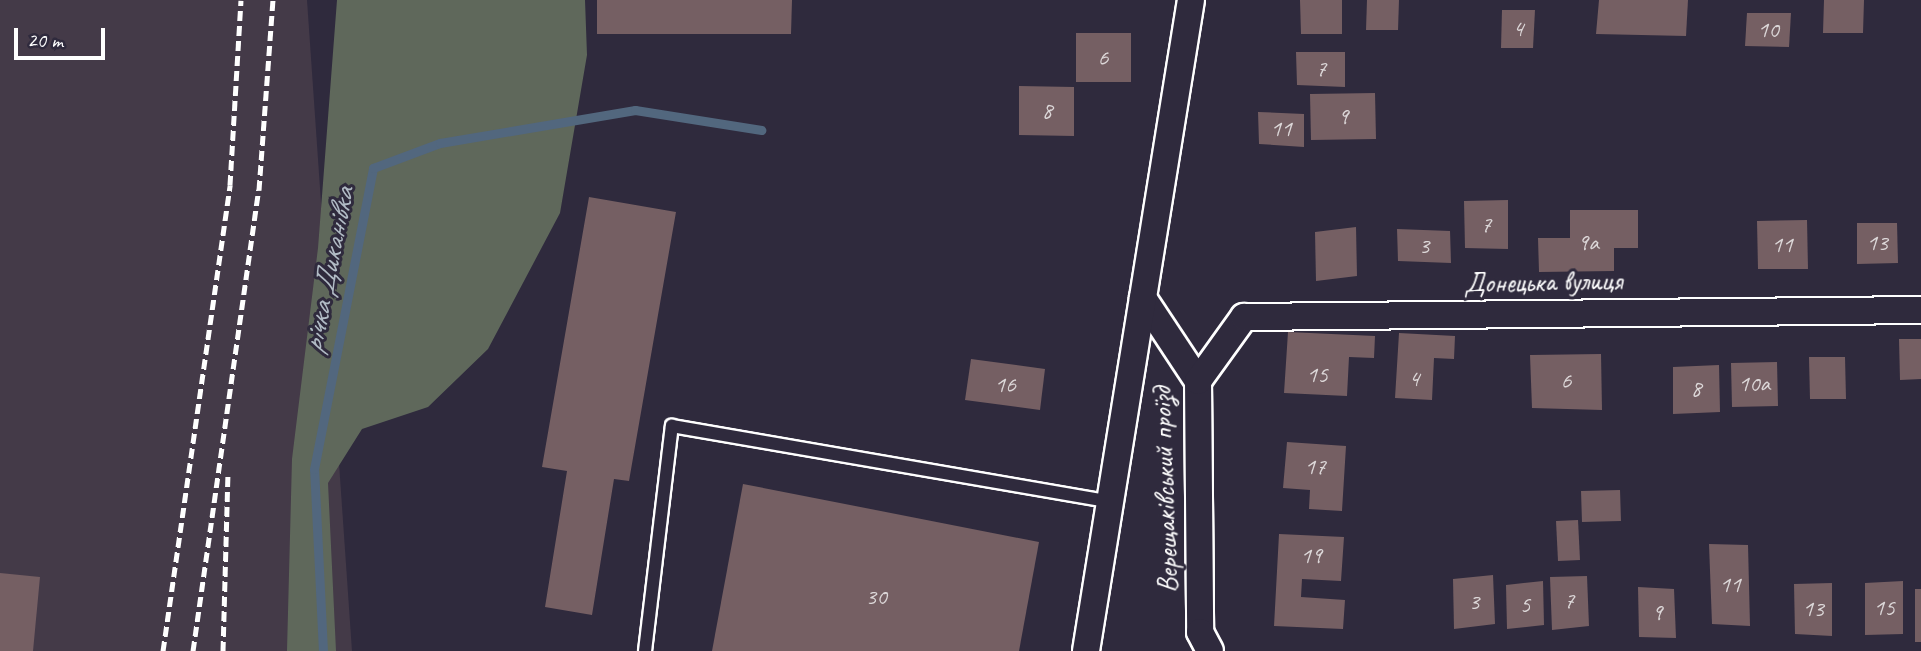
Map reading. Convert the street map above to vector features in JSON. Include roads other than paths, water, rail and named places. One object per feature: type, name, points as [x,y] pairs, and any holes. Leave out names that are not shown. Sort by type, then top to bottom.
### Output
[{"type":"street","name":"Верещаківський проїзд","points":[[1086,651],[1191,0]]},
{"type":"street","name":"Верещаківський проїзд","points":[[1143,298],[1198,381],[1200,632],[1210,651]]},
{"type":"street","name":"Донецька вулиця","points":[[1198,381],[1244,317],[1921,310]]},
{"type":"lane","points":[[645,651],[671,426],[1111,502]]},
{"type":"waterway","name":"річка Диканівка","points":[[323,651],[314,469],[373,168],[440,143],[635,110],[761,130]]},
{"type":"railway","points":[[163,651],[230,185],[241,0]]},
{"type":"railway","points":[[193,651],[259,190],[273,0]]},
{"type":"railway","points":[[223,651],[228,475]]}]
